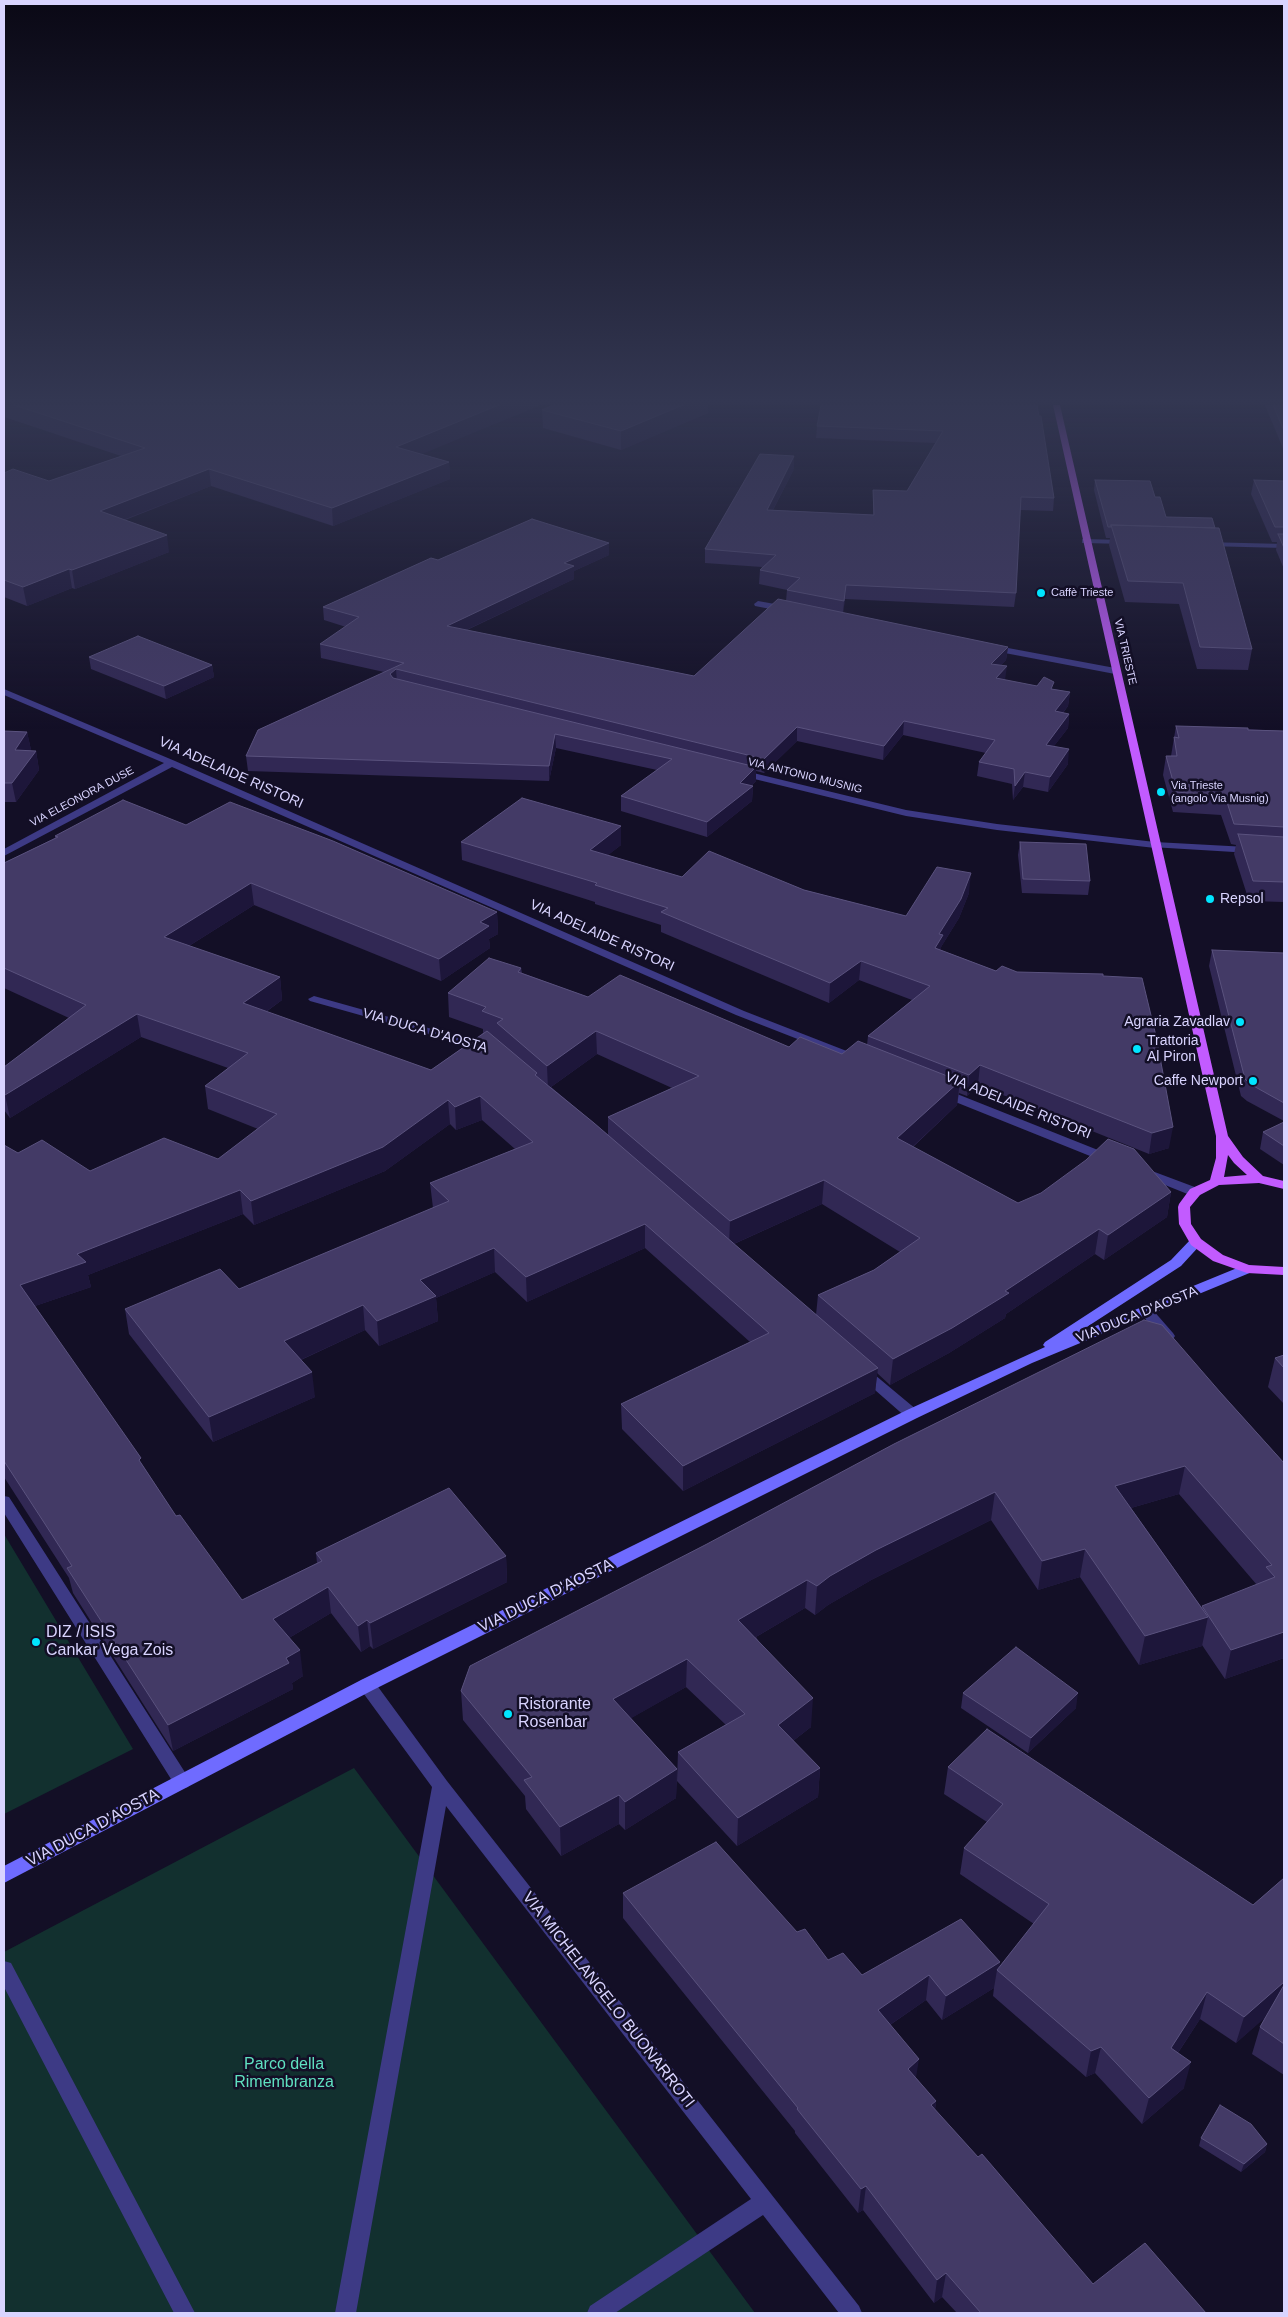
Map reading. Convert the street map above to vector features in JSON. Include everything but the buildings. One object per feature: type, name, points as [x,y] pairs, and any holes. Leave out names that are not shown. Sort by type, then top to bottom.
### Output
[{"type":"main road","name":"VIA TRIESTE","points":[[1079,513],[1222,1136],[1222,1158],[1216,1182]]},
{"type":"main road","name":"VIA TRIESTE","points":[[1222,1136],[1238,1160],[1259,1179]]},
{"type":"main road","points":[[1195,1192],[1216,1182],[1237,1179],[1259,1179],[1284,1185]]},
{"type":"main road","name":"VIA DUCA D'AOSTA","points":[[1195,1192],[1184,1207],[1185,1224],[1196,1242],[1218,1258],[1247,1269],[1284,1271]]},
{"type":"main road","name":"VIA DUCA D'AOSTA","points":[[1027,1360],[1176,1263],[1196,1242]]},
{"type":"main road","name":"VIA DUCA D'AOSTA","points":[[4,1875],[367,1685],[912,1414],[1027,1360],[1247,1269]]},
{"type":"street","points":[[1085,541],[1137,542]]},
{"type":"street","points":[[1196,543],[1284,546]]},
{"type":"street","points":[[758,604],[797,611]]},
{"type":"street","points":[[980,645],[1115,671]]},
{"type":"street","name":"VIA ADELAIDE RISTORI","points":[[4,692],[172,763],[731,1009],[870,1064]]},
{"type":"street","name":"VIA ELEONORA DUSE","points":[[4,853],[172,763]]},
{"type":"street","name":"VIA ANTONIO MUSNIG","points":[[733,771],[906,813],[997,827],[1155,845]]},
{"type":"street","points":[[1155,845],[1284,852]]},
{"type":"street","name":"VIA DUCA D'AOSTA","points":[[314,999],[492,1049],[500,1056]]},
{"type":"street","name":"VIA ADELAIDE RISTORI","points":[[935,1090],[1195,1192]]},
{"type":"street","points":[[1146,1312],[1179,1348]]},
{"type":"street","points":[[852,1362],[912,1414]]},
{"type":"street","points":[[4,1501],[182,1782]]},
{"type":"street","name":"VIA MICHELANGELO BUONARROTI","points":[[367,1685],[441,1786],[852,2313]]},
{"type":"street","points":[[346,2313],[441,1786]]},
{"type":"street","points":[[4,1969],[186,2313]]},
{"type":"street","points":[[597,2313],[765,2202]]},
{"type":"green space","name":"DIZ / ISIS Cankar Vega Zois","points":[[4,1534],[133,1749],[4,1814]]},
{"type":"green space","name":"Parco della Rimembranza","points":[[354,1768],[755,2313],[4,2313],[4,1952]]},
{"type":"place","name":"Caffè Trieste","points":[[1041,593]]},
{"type":"place","name":"Via Trieste (angolo Via Musnig)","points":[[1161,792]]},
{"type":"place","name":"Repsol","points":[[1210,899]]},
{"type":"place","name":"Agraria Zavadlav","points":[[1240,1022]]},
{"type":"place","name":"Trattoria Al Piron","points":[[1137,1049]]},
{"type":"place","name":"Caffe Newport","points":[[1253,1081]]},
{"type":"place","name":"DIZ / ISIS Cankar Vega Zois","points":[[36,1642]]},
{"type":"place","name":"Ristorante Rosenbar","points":[[508,1714]]}]
